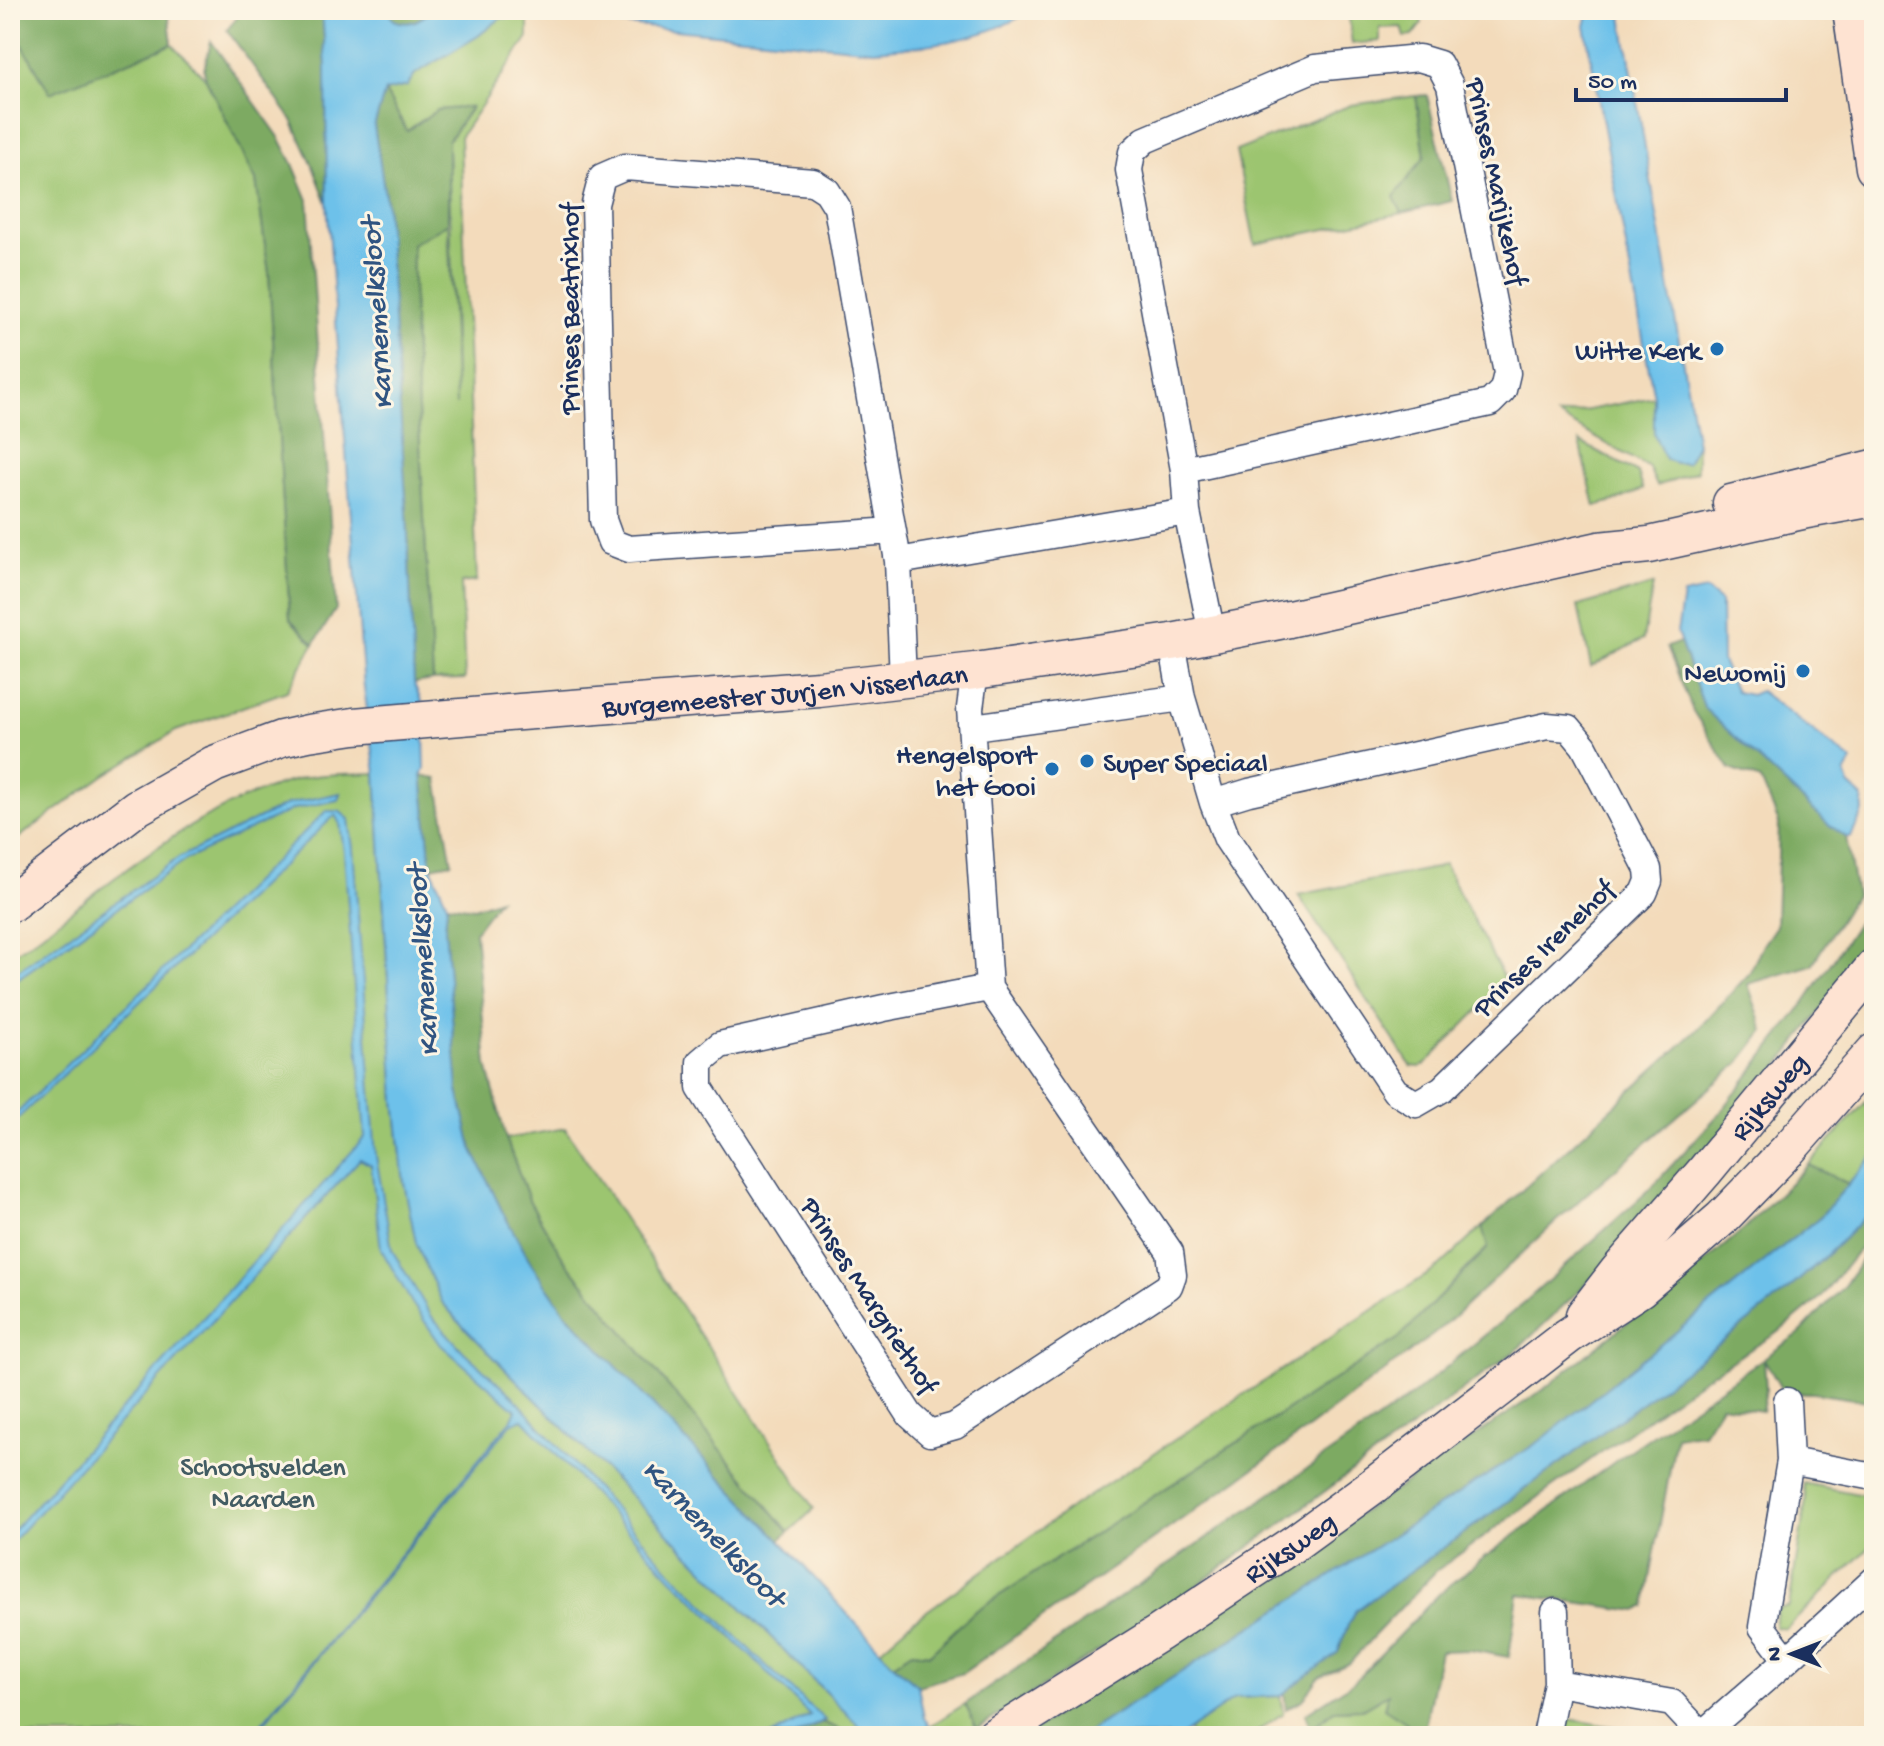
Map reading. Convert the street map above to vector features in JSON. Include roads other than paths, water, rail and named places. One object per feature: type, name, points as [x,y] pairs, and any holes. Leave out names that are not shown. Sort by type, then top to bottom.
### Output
[{"type":"street","points":[[1851,10],[1874,168]]},
{"type":"street","name":"Prinses Marijkehof","points":[[1184,470],[1490,403],[1503,390],[1507,373],[1450,85],[1439,64],[1419,58],[1315,68],[1145,140],[1132,152],[1129,170],[1184,470],[1187,512],[1212,634]]},
{"type":"street","name":"Prinses Beatrixhof","points":[[893,531],[629,549],[611,542],[603,520],[595,204],[602,177],[625,167],[813,182],[827,191],[837,207],[893,531],[898,561],[903,680]]},
{"type":"street","name":"Burgemeester Jurjen Visserlaan","points":[[1599,550],[1681,516],[1874,468]]},
{"type":"street","name":"Burgemeester Jurjen Visserlaan","points":[[10,904],[136,808],[214,764],[281,739],[308,733],[457,717],[819,689],[975,671],[1172,642],[1599,550],[1649,545],[1874,498]]},
{"type":"street","points":[[898,561],[1187,512]]},
{"type":"street","name":"Prinses Irenehof","points":[[1172,642],[1182,698],[1213,803],[1227,839],[1395,1091],[1416,1104],[1442,1089],[1644,893],[1649,881],[1648,869],[1584,746],[1569,728],[1547,726],[1249,792],[1213,803]]},
{"type":"street","points":[[975,671],[970,708],[989,988]]},
{"type":"street","name":"Burgemeester Jurjen Visserlaan","points":[[973,727],[1182,698]]},
{"type":"street","name":"Rijksweg","points":[[1568,1336],[1618,1271],[1874,967]]},
{"type":"street","name":"Prinses Margriethof","points":[[989,988],[1170,1252],[1173,1275],[1169,1286],[955,1426],[930,1433],[910,1415],[700,1088],[700,1062],[720,1045],[989,988]]},
{"type":"street","name":"Rijksweg","points":[[995,1736],[1296,1542],[1568,1336],[1640,1289],[1722,1218],[1787,1151],[1874,1052]]},
{"type":"street","points":[[1787,1401],[1790,1461],[1762,1627],[1787,1660]]},
{"type":"street","points":[[1790,1461],[1874,1477]]},
{"type":"street","points":[[1557,1683],[1672,1703],[1701,1735],[1874,1580]]},
{"type":"street","points":[[1546,1736],[1557,1683],[1555,1612]]},
{"type":"water","name":"Karnemelksloot","points":[[322,10],[388,10],[394,20],[410,23],[433,10],[1032,10],[995,29],[975,35],[935,44],[873,50],[528,15],[501,18],[478,36],[415,74],[407,86],[385,91],[374,126],[386,202],[407,513],[414,683],[423,706],[425,768],[422,776],[431,867],[447,904],[445,929],[458,1091],[472,1148],[532,1265],[564,1311],[893,1664],[918,1686],[924,1718],[937,1736],[869,1736],[459,1322],[442,1302],[416,1243],[404,1183],[395,1101],[376,773],[364,688],[327,203],[326,66]]},
{"type":"water","points":[[1589,10],[1621,10],[1697,444],[1687,463],[1665,459],[1654,434],[1654,397],[1585,26]]},
{"type":"water","points":[[1706,590],[1721,602],[1722,661],[1736,692],[1751,695],[1760,691],[1852,761],[1845,774],[1849,785],[1862,797],[1863,812],[1851,837],[1846,837],[1828,824],[1705,709],[1677,633],[1683,595]]},
{"type":"water","points":[[340,793],[338,800],[294,809],[187,859],[10,984],[10,976],[180,857],[288,804]]},
{"type":"water","points":[[326,811],[339,811],[349,819],[376,1156],[392,1250],[432,1317],[464,1352],[512,1395],[666,1566],[825,1720],[795,1736],[771,1736],[810,1715],[672,1578],[523,1419],[511,1424],[251,1736],[512,1419],[516,1410],[441,1345],[412,1303],[381,1249],[371,1165],[360,1159],[10,1544],[10,1534],[365,1137],[344,852],[340,824],[335,815],[10,1126],[10,1120]]},
{"type":"water","points":[[1874,1155],[1874,1206],[1828,1254],[1752,1319],[1634,1409],[1355,1611],[1338,1652],[1280,1696],[1235,1698],[1181,1736],[1082,1736],[1540,1441],[1821,1216]]},
{"type":"place","name":"Witte Kerk","points":[[1717,349]]},
{"type":"place","name":"Newomij","points":[[1803,671]]},
{"type":"place","name":"Super Speciaal","points":[[1087,761]]},
{"type":"place","name":"Hengelsport het Gooi","points":[[1052,769]]},
{"type":"park label","name":"Schootsvelden Naarden","points":[[263,1481]]}]
